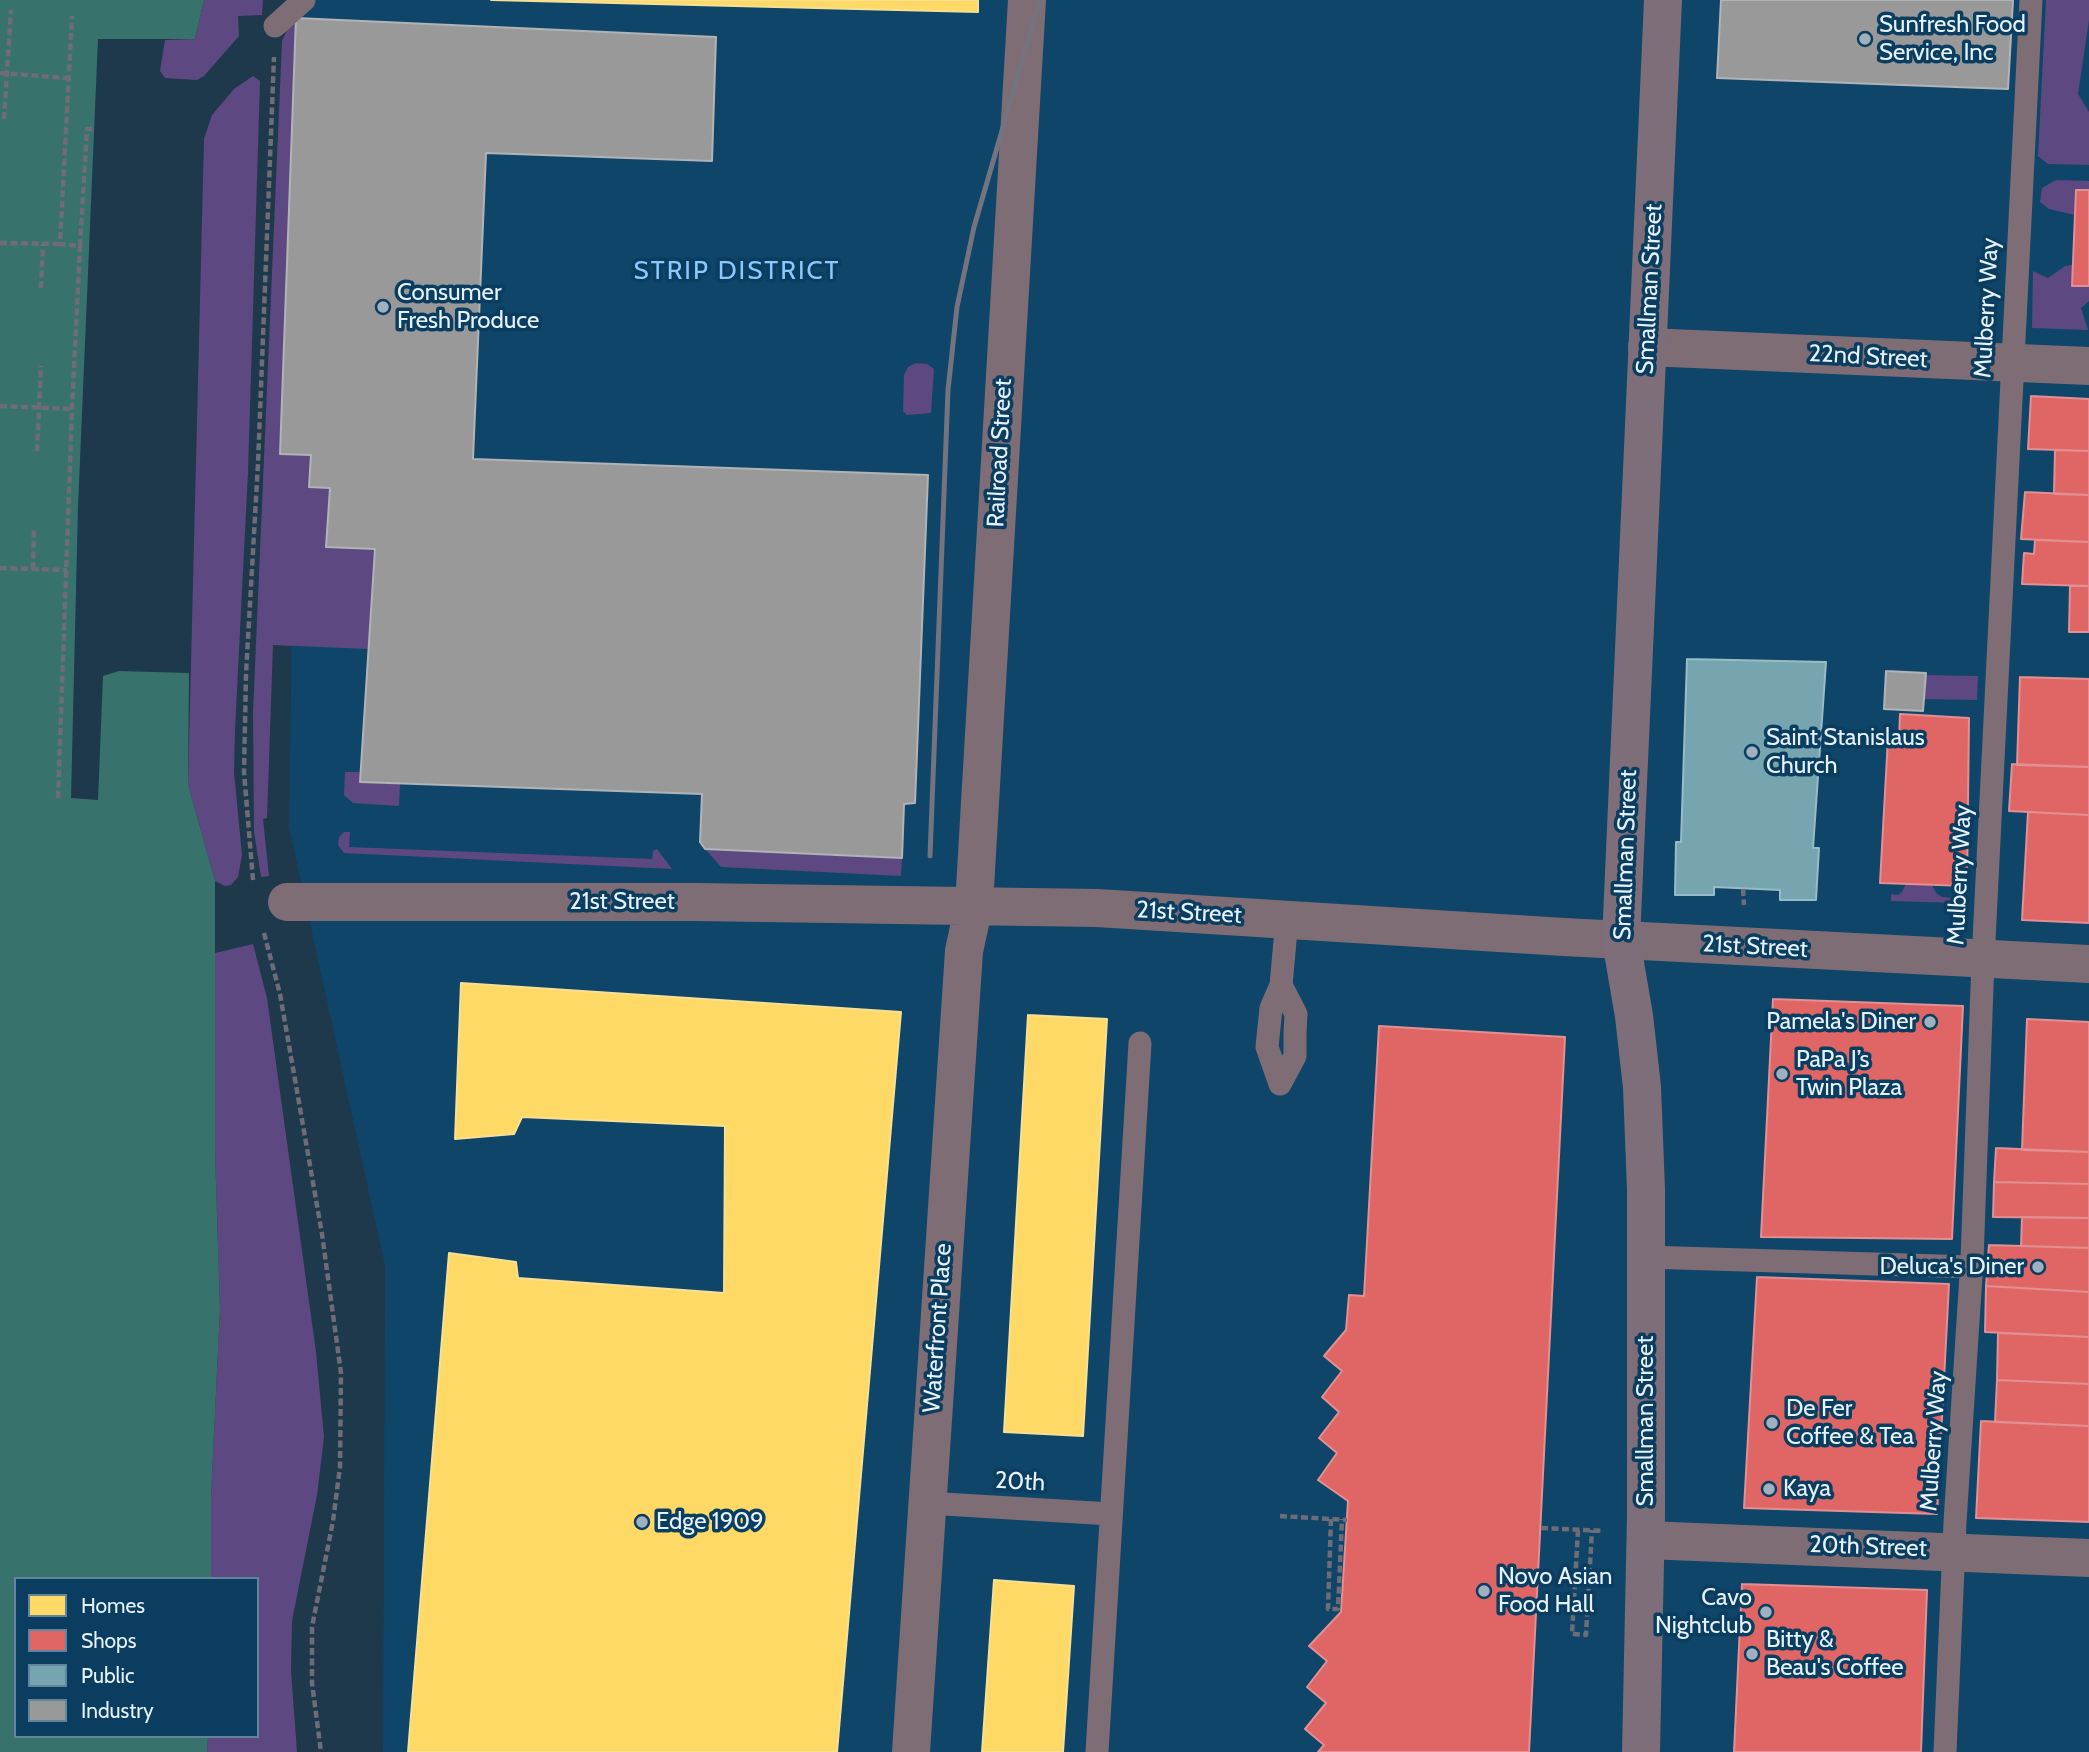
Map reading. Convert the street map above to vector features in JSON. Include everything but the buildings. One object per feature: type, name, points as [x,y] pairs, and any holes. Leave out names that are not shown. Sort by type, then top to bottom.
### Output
[{"type":"street","name":"Railroad Street","points":[[974,905],[1027,0]]},
{"type":"street","name":"Smallman Street","points":[[1641,1752],[1646,1540],[1646,1257],[1642,1087],[1634,1016],[1621,940],[1663,0]]},
{"type":"street","name":"22nd Street","points":[[1647,347],[2089,366]]},
{"type":"street","name":"21st Street","points":[[287,902],[696,902],[1097,908],[1621,940],[2089,964]]},
{"type":"street","name":"Waterfront Place","points":[[911,1752],[964,951],[974,905]]},
{"type":"street","name":"20th Street","points":[[1646,1540],[2089,1558]]},
{"type":"lane","points":[[275,26],[304,0]]},
{"type":"lane","name":"Mulberry Way","points":[[1945,1752],[1971,1267],[2011,363],[2031,0]]},
{"type":"lane","points":[[1281,985],[1287,919]]},
{"type":"lane","points":[[1097,1752],[1140,1043]]},
{"type":"lane","points":[[1646,1257],[1971,1267]]},
{"type":"lane","name":"20th","points":[[927,1503],[1111,1514]]},
{"type":"path","points":[[4,119],[3,73],[12,10]]},
{"type":"path","points":[[60,244],[72,16]]},
{"type":"path","points":[[3,73],[67,78]]},
{"type":"path","points":[[58,798],[80,246],[87,129],[94,130]]},
{"type":"path","points":[[0,243],[80,246]]},
{"type":"path","points":[[41,288],[43,244]]},
{"type":"path","points":[[37,451],[41,366]]},
{"type":"path","points":[[0,406],[72,409]]},
{"type":"path","points":[[33,569],[34,527]]},
{"type":"path","points":[[0,568],[67,570]]},
{"type":"path","points":[[1743,889],[1744,906]]},
{"type":"path","points":[[1280,1516],[1345,1519],[1338,1609],[1328,1609],[1331,1519]]},
{"type":"path","points":[[1541,1528],[1604,1531]]},
{"type":"path","points":[[1578,1530],[1572,1634],[1586,1635],[1592,1530]]},
{"type":"shaded area","points":[[0,0],[204,0],[195,39],[98,39],[78,507],[71,798],[98,800],[103,676],[119,671],[189,673],[188,784],[215,881],[215,1150],[220,1309],[211,1497],[211,1577],[14,1577],[14,1738],[208,1738],[207,1752],[0,1752]]},
{"type":"shaded area","points":[[204,0],[263,0],[262,15],[238,16],[239,36],[204,76],[197,80],[165,78],[160,71],[165,40],[195,39]]},
{"type":"shaded area","points":[[301,0],[2089,0],[2089,1752],[383,1752],[385,1266],[289,827]]},
{"type":"shaded area","points":[[2046,0],[2089,0],[2089,20],[2078,94],[2089,112],[2089,165],[2048,164],[2038,156]]},
{"type":"shaded area","points":[[296,18],[281,454],[311,455],[309,487],[330,488],[326,547],[375,549],[368,649],[273,645],[267,818],[263,819],[269,876],[261,877],[254,832],[253,713],[282,41]]},
{"type":"shaded area","points":[[253,76],[260,81],[248,472],[234,772],[242,855],[238,877],[231,885],[225,886],[215,881],[188,784],[204,139],[212,115],[234,89]]},
{"type":"shaded area","points":[[2056,180],[2089,181],[2089,190],[2076,190],[2075,215],[2049,209],[2040,202],[2042,188]]},
{"type":"shaded area","points":[[2072,265],[2072,285],[2089,286],[2089,301],[2081,308],[2088,330],[2032,328],[2033,271],[2048,278],[2065,266]]},
{"type":"shaded area","points":[[916,363],[927,364],[934,369],[931,413],[907,415],[903,411],[904,375],[908,367]]},
{"type":"shaded area","points":[[1926,675],[1978,676],[1977,700],[1924,699]]},
{"type":"shaded area","points":[[345,772],[361,772],[361,782],[400,784],[399,806],[353,803],[344,795]]},
{"type":"shaded area","points":[[344,832],[350,832],[349,847],[652,859],[653,851],[657,849],[672,869],[344,853],[338,845],[339,837]]},
{"type":"shaded area","points":[[705,849],[902,858],[901,876],[721,867]]},
{"type":"shaded area","points":[[1906,884],[1932,885],[1942,897],[1956,898],[1956,903],[1891,901],[1891,894],[1898,895]]},
{"type":"shaded area","points":[[253,944],[267,998],[316,1352],[324,1437],[317,1495],[292,1621],[291,1671],[297,1752],[207,1752],[208,1738],[259,1738],[259,1577],[211,1577],[211,1497],[220,1309],[215,1150],[215,953]]},
{"type":"railway","points":[[930,856],[948,390],[957,307],[974,227],[1040,0]]},
{"type":"place","name":"Sunfresh Food Service, Inc","points":[[1865,39]]},
{"type":"place","name":"Consumer Fresh Produce","points":[[383,307]]},
{"type":"place","name":"Saint Stanislaus Church","points":[[1752,752]]},
{"type":"place","name":"Pamela's Diner","points":[[1930,1022]]},
{"type":"place","name":"PaPa J’s Twin Plaza","points":[[1782,1074]]},
{"type":"place","name":"Deluca's Diner","points":[[2038,1267]]},
{"type":"place","name":"De Fer Coffee & Tea","points":[[1772,1423]]},
{"type":"place","name":"Kaya","points":[[1769,1489]]},
{"type":"place","name":"Edge 1909","points":[[642,1522]]},
{"type":"place","name":"Novo Asian Food Hall","points":[[1484,1591]]},
{"type":"place","name":"Cavo Nightclub","points":[[1766,1612]]},
{"type":"place","name":"Bitty & Beau's Coffee","points":[[1752,1654]]},
{"type":"district","name":"STRIP DISTRICT","points":[[737,271]]}]
